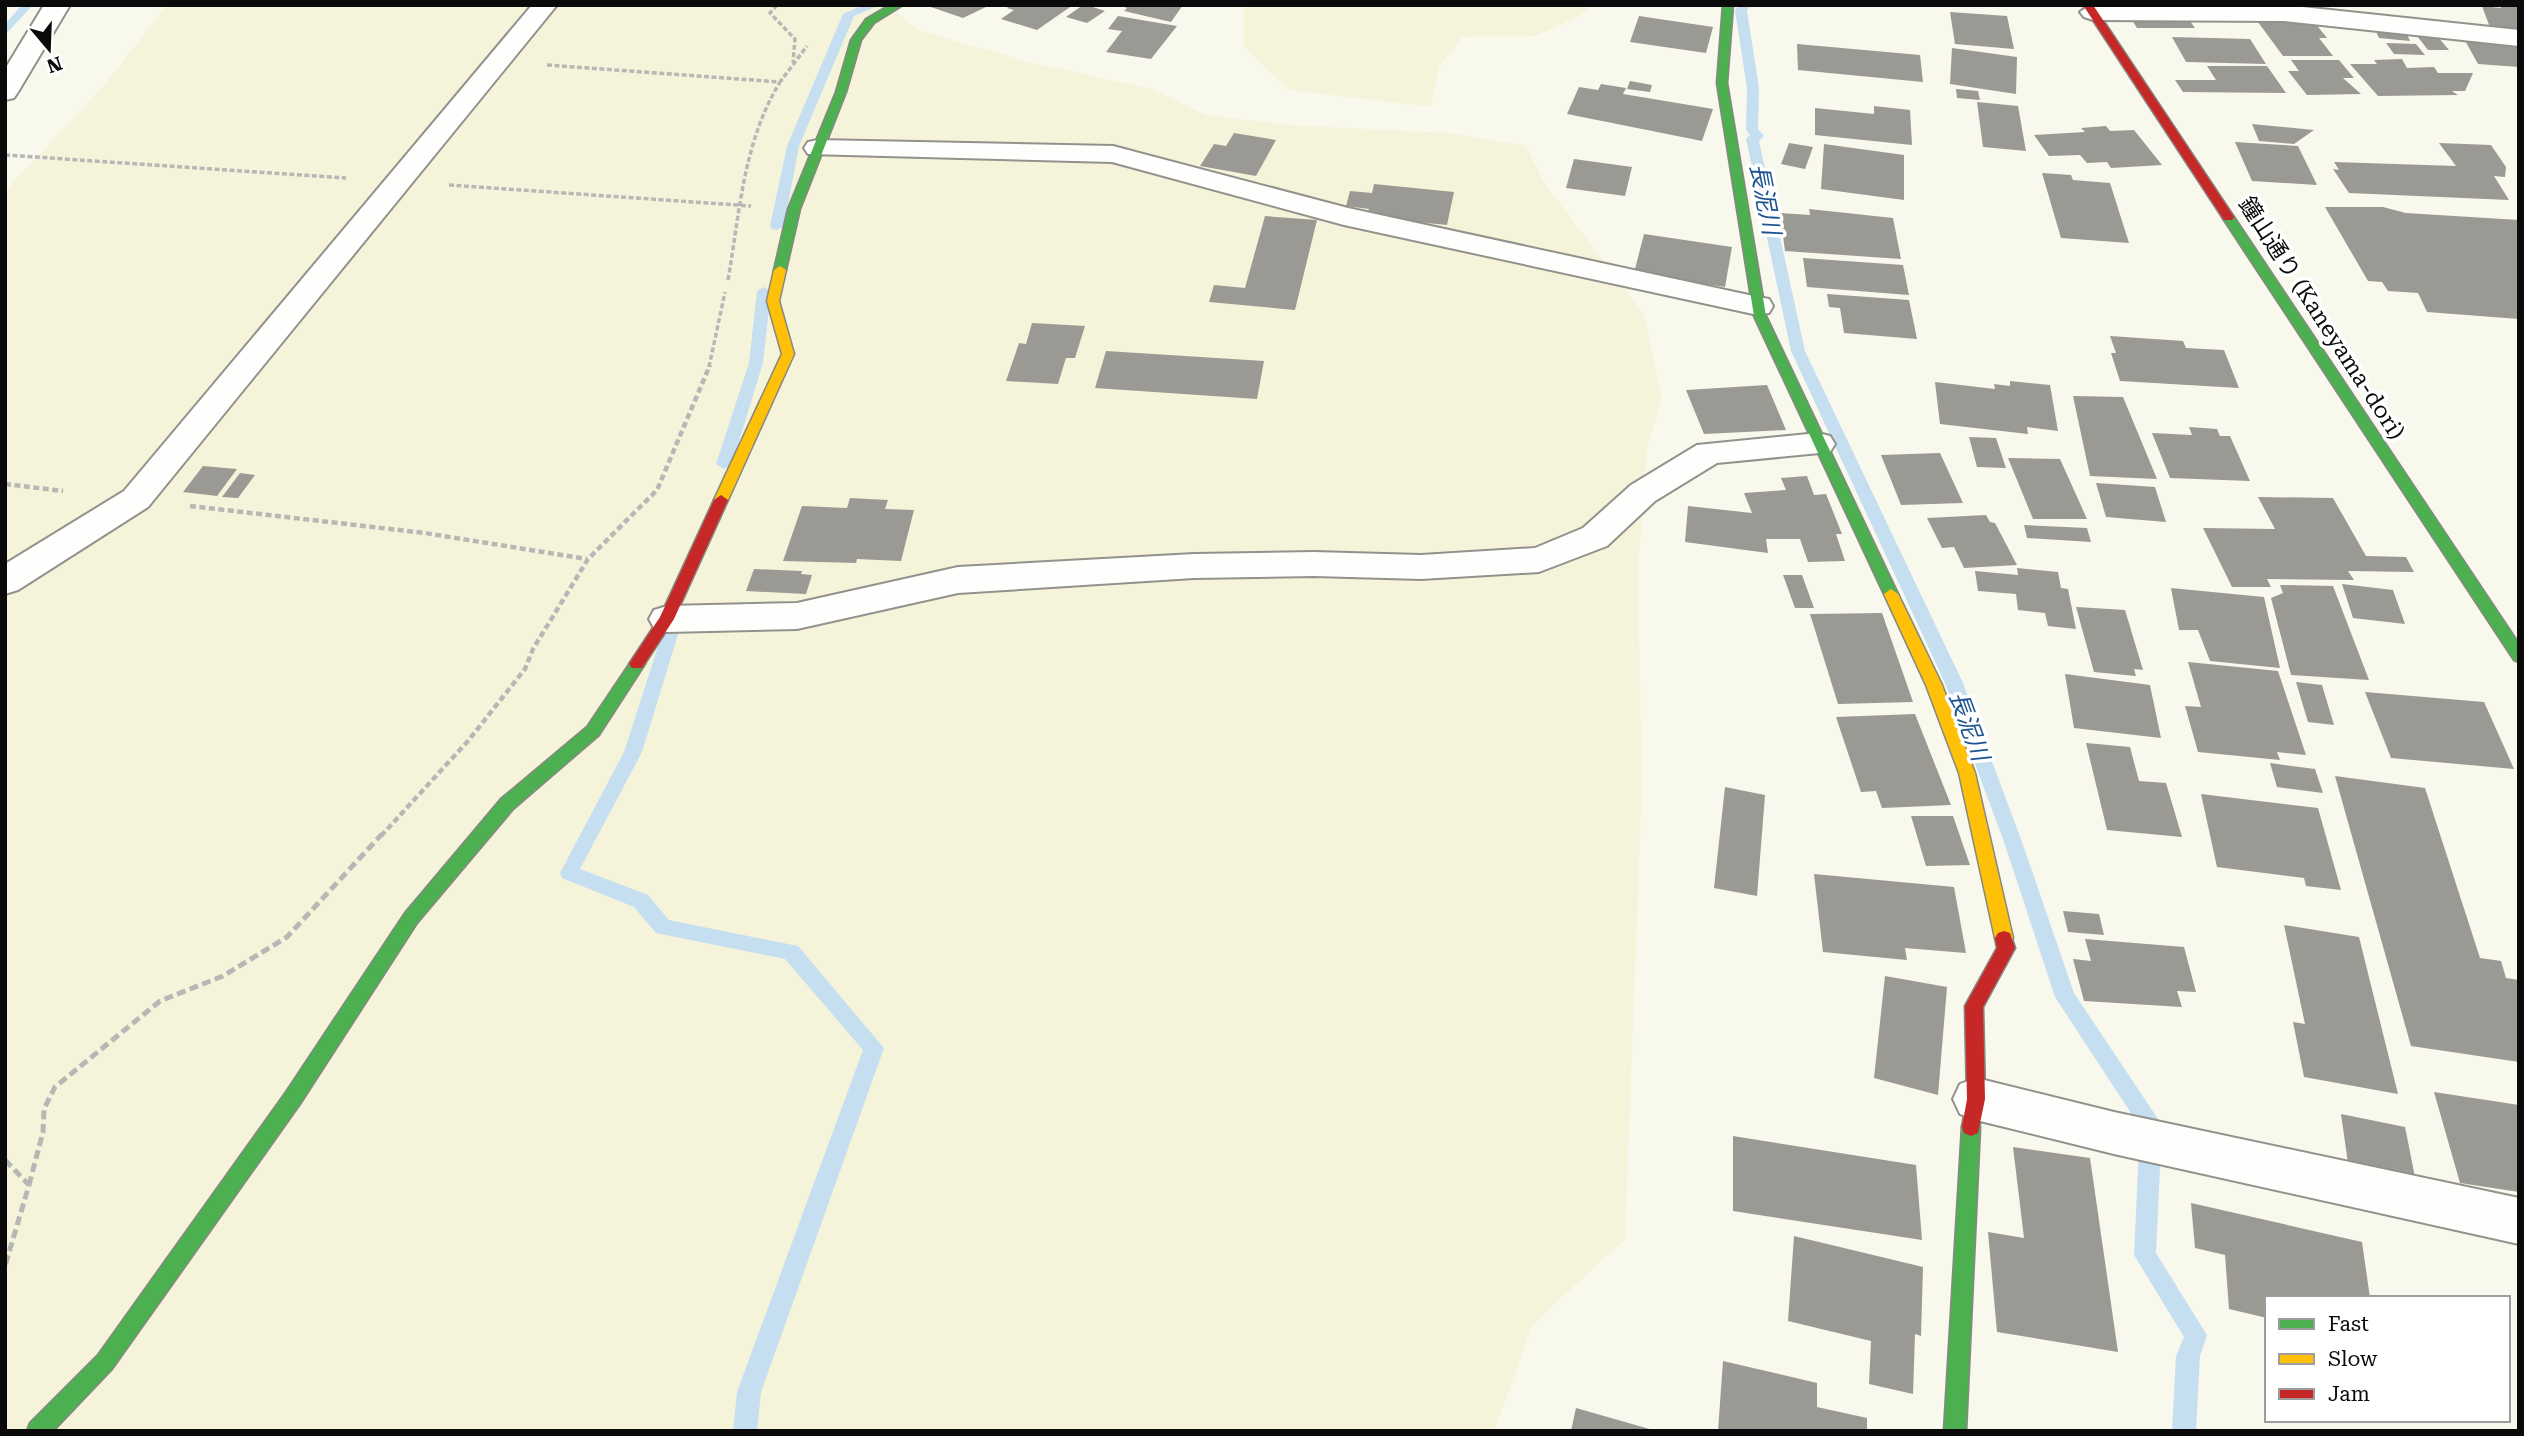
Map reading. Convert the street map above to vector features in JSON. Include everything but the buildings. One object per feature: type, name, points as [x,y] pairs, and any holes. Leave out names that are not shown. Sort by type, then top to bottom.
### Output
[{"type":"street","points":[[5,92],[51,12],[58,5]]},
{"type":"street","points":[[5,581],[135,499],[545,5]]},
{"type":"street","points":[[38,1431],[105,1362],[293,1098],[411,918],[507,804],[593,731],[667,619],[788,354],[773,301],[794,209],[841,92],[856,40],[870,21],[898,5]]},
{"type":"street","points":[[1728,5],[1721,83],[1758,306],[1818,444],[1934,685],[1967,773],[2006,948],[1974,1006],[1976,1099],[1970,1123],[1955,1431]]},
{"type":"street","points":[[2090,9],[2284,13],[2519,38]]},
{"type":"street","name":"鐘山通り (Kaneyama-dori)","points":[[2090,9],[2519,656]]},
{"type":"street","points":[[818,148],[1113,154],[1345,216],[1758,306]]},
{"type":"street","points":[[667,619],[797,616],[958,580],[1194,566],[1314,564],[1421,567],[1539,560],[1595,537],[1643,493],[1709,453],[1818,444]]},
{"type":"street","points":[[1976,1099],[2114,1133],[2519,1221]]},
{"type":"path","points":[[777,5],[770,13],[794,39],[793,63]]},
{"type":"path","points":[[5,1266],[43,1132],[44,1110],[55,1087],[160,1001],[223,976],[287,937],[468,741],[525,669],[533,649],[588,559],[657,490],[710,364],[730,266],[744,163],[771,95],[810,43]]},
{"type":"path","points":[[497,61],[780,82]]},
{"type":"path","points":[[5,484],[425,533],[588,559]]},
{"type":"path","points":[[5,1160],[29,1185]]},
{"type":"green space","points":[[167,5],[889,5],[917,30],[1033,63],[1152,89],[1206,115],[1288,125],[1450,133],[1526,146],[1545,184],[1644,314],[1662,399],[1647,448],[1638,573],[1642,784],[1625,1239],[1533,1324],[1494,1431],[5,1431],[5,191],[100,90]]},
{"type":"green space","points":[[1244,5],[1591,5],[1582,14],[1536,36],[1463,37],[1439,67],[1431,107],[1289,90],[1244,46]]},
{"type":"waterway","points":[[5,32],[28,5]]},
{"type":"waterway","points":[[777,226],[793,146],[849,14],[875,5]]},
{"type":"waterway","name":"長泥川","points":[[1745,5],[1741,11],[1753,88],[1752,130],[1758,136],[1752,139],[1798,351],[1954,683],[2013,842],[2065,997],[2151,1125],[2145,1255],[2196,1335],[2188,1356],[2184,1431]]},
{"type":"waterway","points":[[724,464],[756,363],[764,291]]},
{"type":"waterway","points":[[672,628],[633,752],[569,873],[641,901],[663,927],[791,952],[874,1048],[749,1392],[745,1431]]},
{"type":"traffic: fast","points":[[780,270],[794,209],[841,92],[856,40],[870,21],[898,5]]},
{"type":"traffic: fast","points":[[1728,5],[1722,83],[1760,316],[1891,594]]},
{"type":"traffic: fast","points":[[2228,217],[2519,656]]},
{"type":"traffic: fast","points":[[38,1431],[105,1362],[293,1098],[411,918],[507,804],[593,731],[637,664]]},
{"type":"traffic: fast","points":[[1955,1431],[1971,1127]]},
{"type":"traffic: slow","points":[[721,500],[788,354],[773,301],[780,270]]},
{"type":"traffic: slow","points":[[1891,594],[1934,685],[1967,773],[2004,938]]},
{"type":"traffic: jam","points":[[2088,5],[2228,217]]},
{"type":"traffic: jam","points":[[637,664],[667,619],[721,500]]},
{"type":"traffic: jam","points":[[1971,1127],[1976,1099],[1974,1006],[2006,948],[2004,938]]}]
